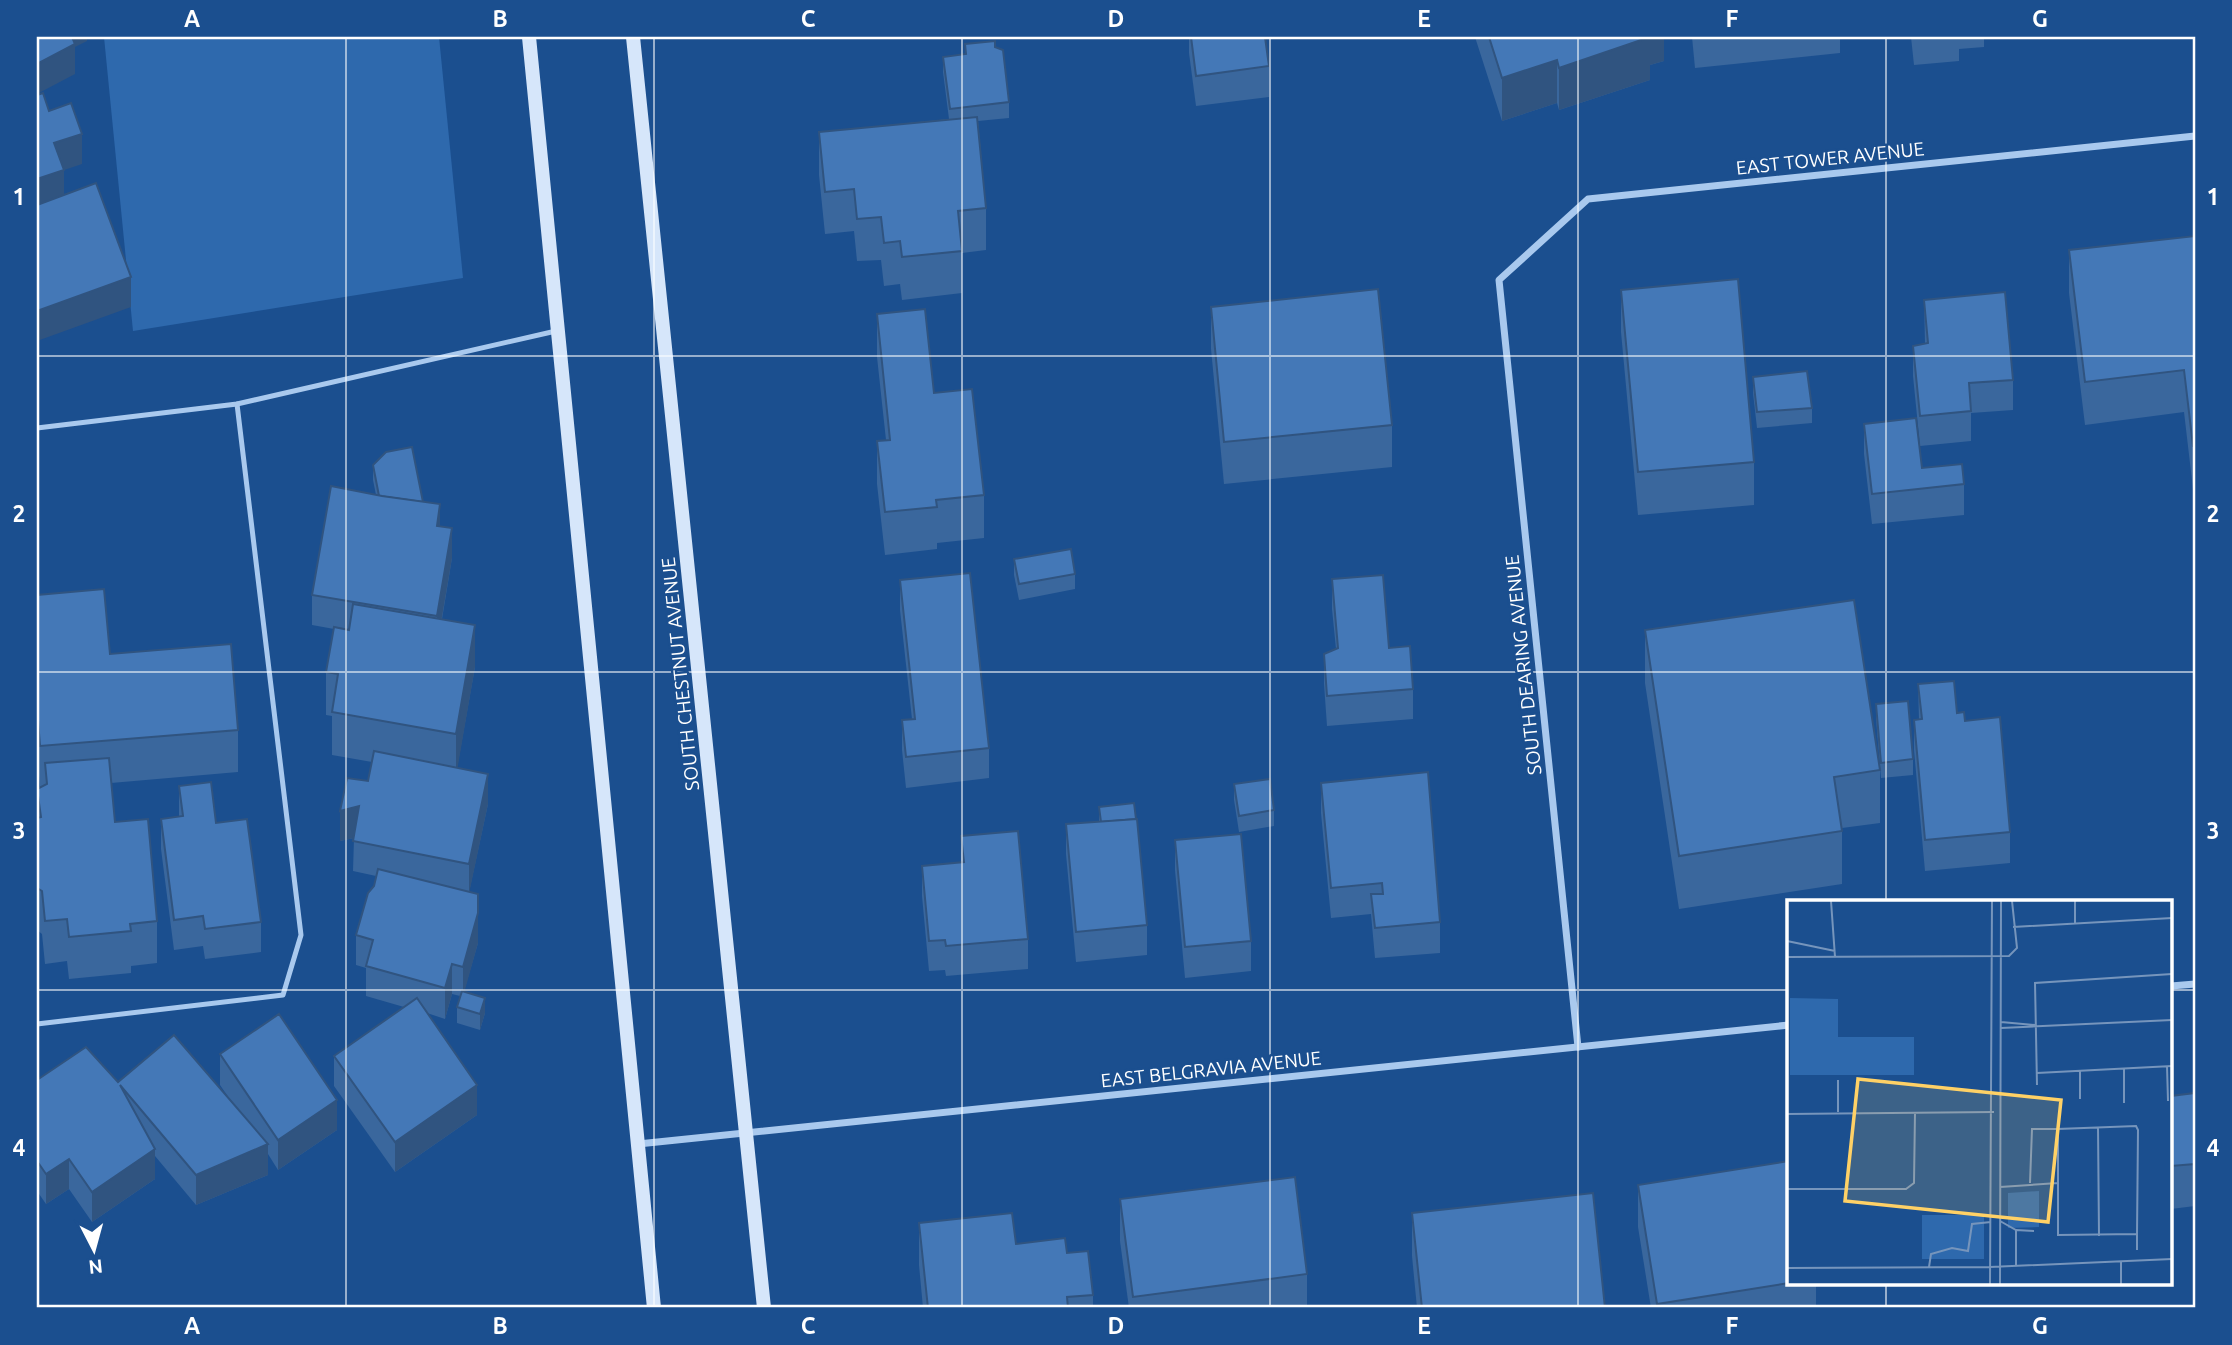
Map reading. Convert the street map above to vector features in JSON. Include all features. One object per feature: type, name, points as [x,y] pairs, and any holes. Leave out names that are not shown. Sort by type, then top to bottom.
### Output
[{"type":"main road","points":[[529,37],[654,1308]]},
{"type":"main road","name":"SOUTH CHESTNUT AVENUE","points":[[633,37],[764,1308]]},
{"type":"street","name":"EAST TOWER AVENUE","points":[[1499,280],[1588,199],[2195,135]]},
{"type":"street","name":"SOUTH DEARING AVENUE","points":[[1499,280],[1578,1047]]},
{"type":"street","points":[[2172,986],[2195,984]]},
{"type":"street","name":"EAST BELGRAVIA AVENUE","points":[[636,1144],[1787,1026]]},
{"type":"lane","points":[[37,428],[237,404],[559,330]]},
{"type":"lane","points":[[37,1024],[283,995],[301,935],[237,404]]},
{"type":"shaded area","points":[[104,37],[439,37],[463,278],[133,331]]},
{"type":"building","points":[[37,37],[72,37],[75,44],[37,64]]},
{"type":"building","points":[[1191,37],[1265,37],[1269,66],[1196,76]]},
{"type":"building","points":[[1489,37],[1650,37],[1559,68],[1557,60],[1502,78]]},
{"type":"building","points":[[995,41],[995,47],[1003,50],[1009,102],[950,109],[943,57],[966,54],[965,44]]},
{"type":"building","points":[[43,93],[49,111],[71,103],[82,134],[54,143],[64,170],[37,179],[37,95]]},
{"type":"building","points":[[977,117],[986,208],[958,211],[962,251],[902,257],[900,241],[884,243],[881,217],[857,219],[854,189],[825,192],[819,132]]},
{"type":"building","points":[[96,183],[131,277],[37,311],[37,205]]},
{"type":"building","points":[[2195,236],[2193,446],[2184,370],[2085,382],[2069,250]]},
{"type":"building","points":[[1738,279],[1754,462],[1638,472],[1621,290]]},
{"type":"building","points":[[1378,289],[1392,425],[1224,442],[1211,307]]},
{"type":"building","points":[[2005,292],[2013,380],[1969,383],[1971,411],[1920,416],[1913,346],[1928,343],[1924,300]]},
{"type":"building","points":[[925,309],[934,393],[972,389],[984,495],[936,500],[937,507],[885,512],[877,441],[890,440],[877,314]]},
{"type":"building","points":[[1807,371],[1812,408],[1757,412],[1753,377]]},
{"type":"building","points":[[1916,418],[1922,468],[1962,464],[1964,484],[1872,494],[1864,424]]},
{"type":"building","points":[[412,447],[423,502],[379,496],[373,465],[386,452]]},
{"type":"building","points":[[331,486],[440,504],[437,526],[452,528],[437,616],[312,595]]},
{"type":"building","points":[[1071,549],[1075,574],[1019,584],[1014,559]]},
{"type":"building","points":[[970,573],[989,748],[906,757],[902,720],[915,719],[900,580]]},
{"type":"building","points":[[1383,575],[1389,648],[1410,646],[1413,689],[1327,696],[1324,654],[1338,648],[1332,579]]},
{"type":"building","points":[[104,589],[110,654],[231,644],[238,730],[40,746],[37,707],[37,595]]},
{"type":"building","points":[[1854,600],[1880,770],[1834,777],[1842,831],[1679,856],[1645,630]]},
{"type":"building","points":[[353,604],[475,625],[456,734],[332,712],[338,674],[326,672],[334,627],[349,630]]},
{"type":"building","points":[[1954,681],[1957,713],[1964,712],[1965,721],[2000,717],[2010,832],[1925,840],[1914,720],[1922,719],[1918,684]]},
{"type":"building","points":[[1908,701],[1913,759],[1881,763],[1876,704]]},
{"type":"building","points":[[374,751],[488,774],[469,864],[353,841],[359,806],[340,811],[347,778],[368,781]]},
{"type":"building","points":[[109,758],[115,822],[148,819],[157,921],[130,924],[131,931],[69,937],[67,919],[45,921],[42,891],[37,888],[37,818],[41,817],[37,789],[47,784],[45,763]]},
{"type":"building","points":[[1428,772],[1440,922],[1375,928],[1371,894],[1383,894],[1382,883],[1331,888],[1321,783]]},
{"type":"building","points":[[1270,779],[1274,810],[1239,816],[1234,784]]},
{"type":"building","points":[[211,782],[216,823],[247,819],[261,922],[205,929],[203,916],[174,920],[161,819],[183,816],[179,786]]},
{"type":"building","points":[[1134,803],[1136,819],[1101,822],[1099,807]]},
{"type":"building","points":[[1137,819],[1147,925],[1076,932],[1066,824]]},
{"type":"building","points":[[1018,831],[1028,939],[946,946],[945,940],[929,941],[922,866],[964,862],[961,836]]},
{"type":"building","points":[[1241,834],[1251,941],[1185,947],[1175,840]]},
{"type":"building","points":[[378,869],[478,894],[478,913],[463,967],[452,964],[445,988],[366,966],[373,940],[356,935]]},
{"type":"building","points":[[462,991],[485,998],[480,1014],[457,1007]]},
{"type":"building","points":[[417,998],[477,1085],[395,1142],[334,1056]]},
{"type":"building","points":[[279,1014],[337,1100],[278,1140],[220,1054]]},
{"type":"building","points":[[174,1035],[268,1144],[196,1175],[120,1085],[155,1149],[92,1192],[69,1159],[46,1174],[37,1161],[37,1080],[86,1047],[118,1082]]},
{"type":"building","points":[[2195,1093],[2195,1164],[2172,1166],[2172,1096]]},
{"type":"building","points":[[1787,1161],[1787,1283],[1657,1304],[1638,1185]]},
{"type":"building","points":[[1295,1177],[1307,1274],[1133,1297],[1120,1199]]},
{"type":"building","points":[[1593,1193],[1605,1308],[1422,1308],[1412,1213]]},
{"type":"building","points":[[1012,1213],[1016,1244],[1065,1238],[1067,1253],[1088,1251],[1093,1295],[1067,1297],[1068,1308],[928,1308],[919,1223]]}]
